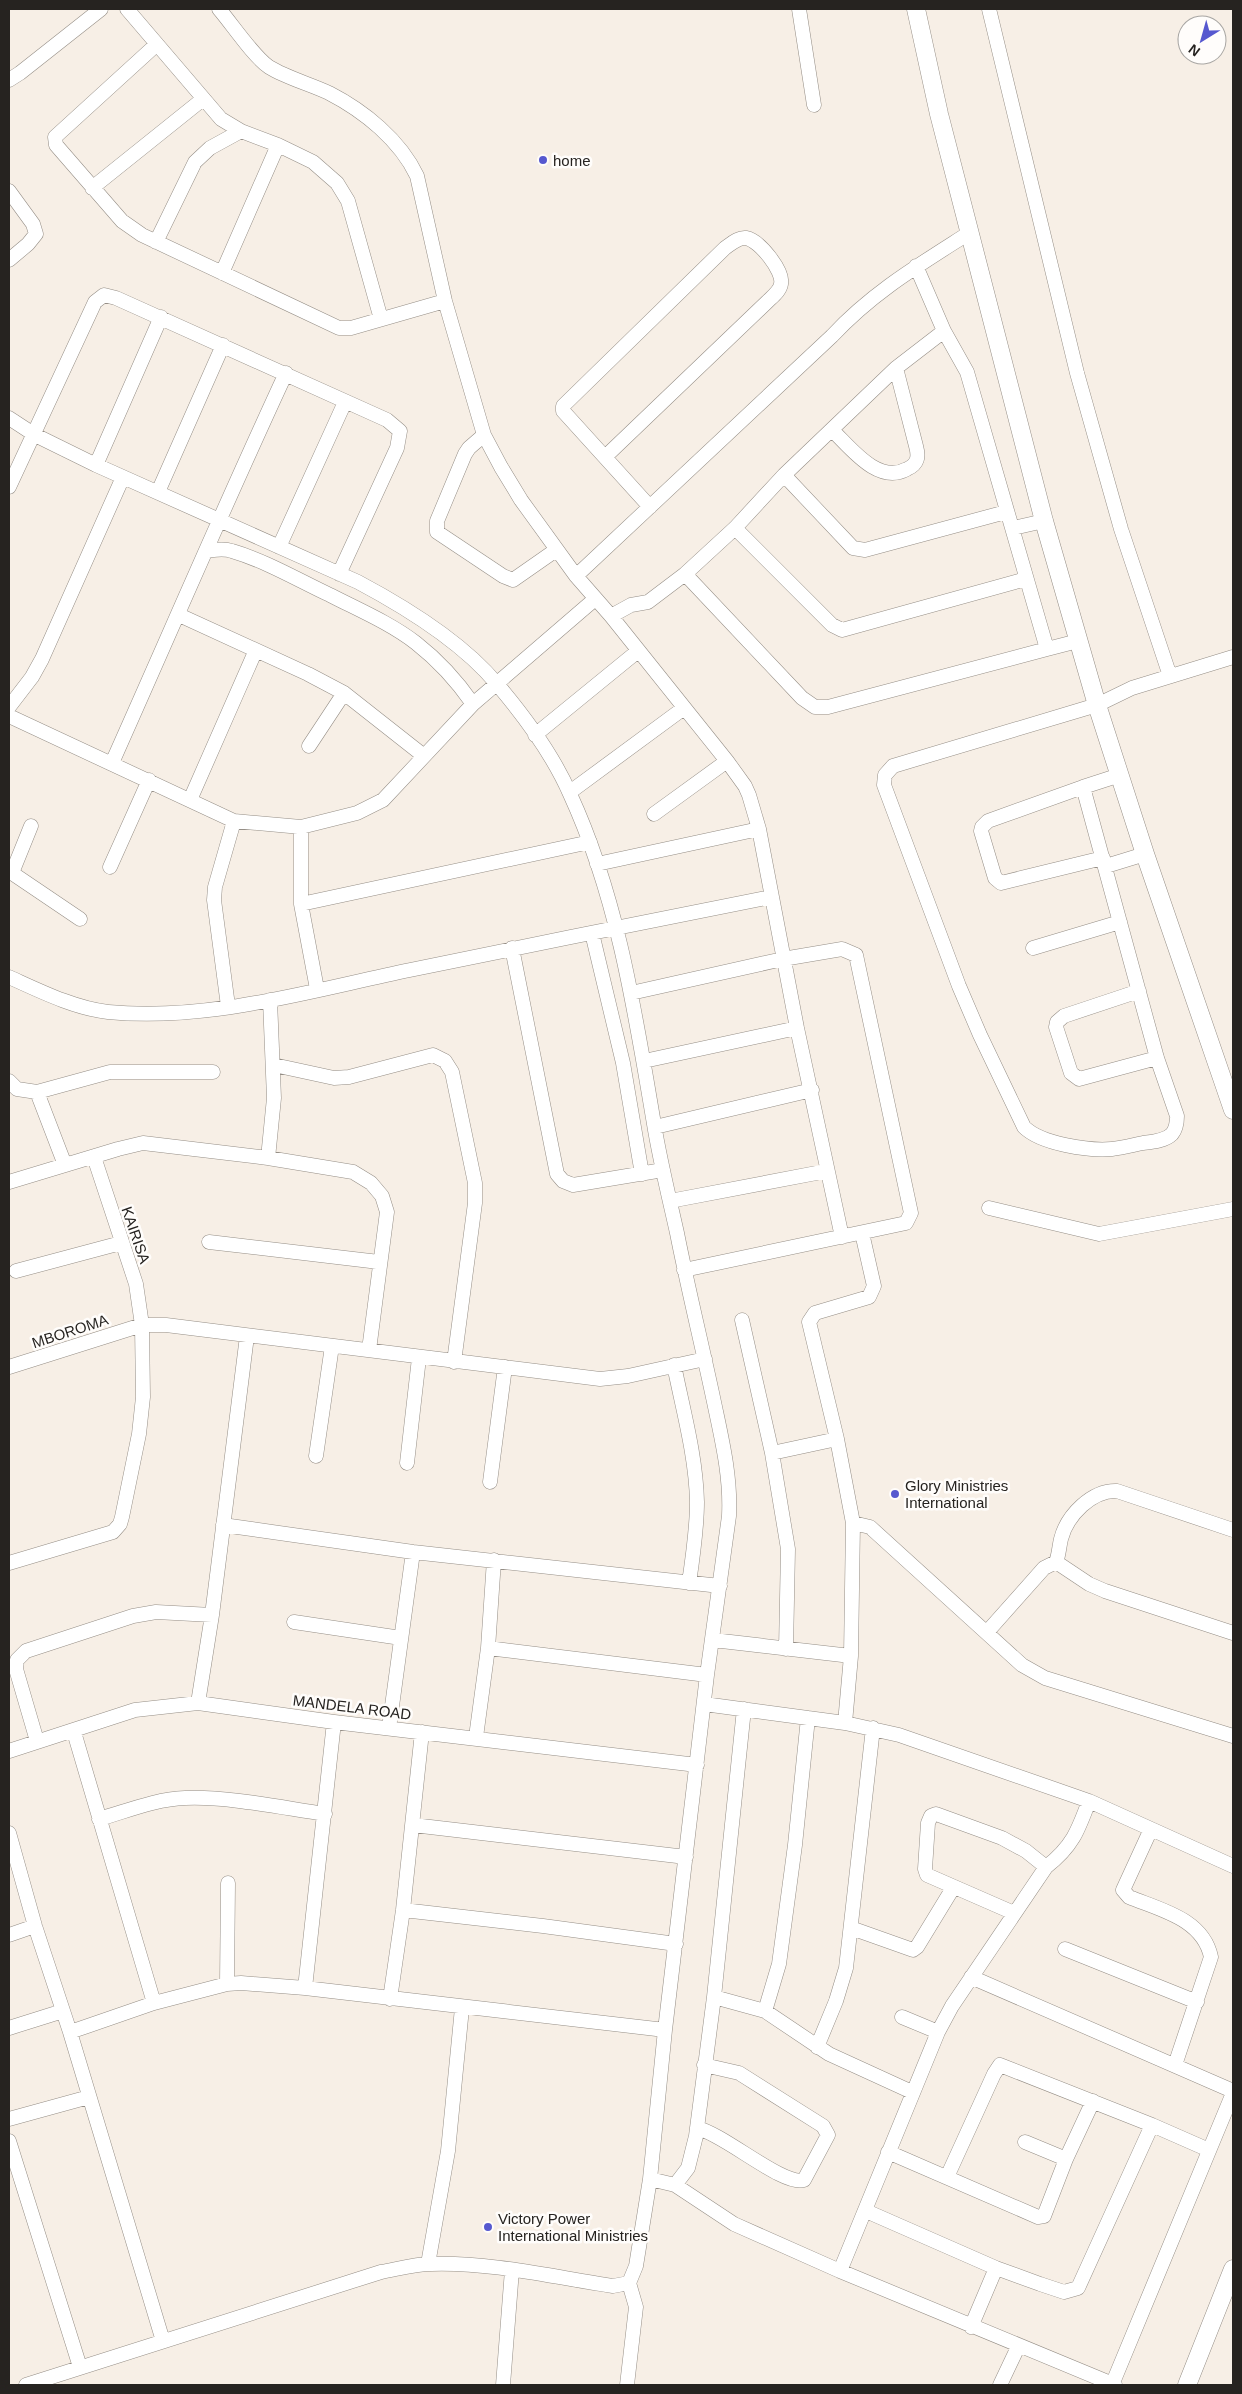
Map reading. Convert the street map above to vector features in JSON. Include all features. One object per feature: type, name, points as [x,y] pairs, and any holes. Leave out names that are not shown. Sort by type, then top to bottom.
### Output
[{"type":"main road","points":[[916,9],[938,114],[1044,521],[1078,641],[1145,854],[1233,1110]]},
{"type":"main road","points":[[1187,2385],[1233,2269]]},
{"type":"street","points":[[9,80],[100,9]]},
{"type":"street","points":[[128,9],[221,119],[242,131],[278,144],[313,162],[343,190],[348,200],[381,319]]},
{"type":"street","points":[[219,9],[269,67],[330,94],[351,106],[400,148],[417,176],[445,301],[484,435],[521,500],[556,550],[611,616],[745,786],[759,829],[797,1028],[812,1090],[842,1237]]},
{"type":"street","points":[[799,9],[814,105]]},
{"type":"street","points":[[989,9],[1077,373],[1122,529],[1170,676]]},
{"type":"street","points":[[157,44],[55,137],[56,145],[92,188],[128,225],[156,242],[339,328],[351,328],[445,301]]},
{"type":"street","points":[[92,188],[203,99]]},
{"type":"street","points":[[156,242],[195,162],[210,148],[242,131]]},
{"type":"street","points":[[222,273],[278,144]]},
{"type":"street","points":[[9,191],[33,224],[36,234],[9,260]]},
{"type":"street","points":[[576,576],[832,336],[855,310],[916,266],[969,233]]},
{"type":"street","points":[[605,457],[767,302],[780,286],[781,275],[778,269],[755,243],[741,238],[725,248],[563,406],[564,411],[605,457],[650,507]]},
{"type":"street","points":[[916,266],[944,331],[967,372],[1046,649]]},
{"type":"street","points":[[9,487],[99,297],[104,295],[116,298],[387,420],[400,431],[400,438],[339,574]]},
{"type":"street","points":[[96,465],[161,317]]},
{"type":"street","points":[[611,616],[636,604],[648,602],[685,574],[735,528],[784,475],[896,368],[944,331]]},
{"type":"street","points":[[158,492],[223,345]]},
{"type":"street","points":[[832,430],[870,465],[881,472],[903,471],[916,462],[918,455],[896,368]]},
{"type":"street","points":[[112,763],[179,615],[218,520],[286,373]]},
{"type":"street","points":[[279,547],[345,402]]},
{"type":"street","points":[[9,418],[35,435],[96,465],[339,574],[397,603],[470,658],[496,683],[535,735],[570,792],[597,864],[617,928],[631,993],[663,1170],[705,1359],[730,1491],[665,2030],[650,2179],[636,2266],[629,2283],[636,2307],[626,2385]]},
{"type":"street","points":[[484,435],[465,454],[437,521],[437,532],[503,576],[513,580],[556,550]]},
{"type":"street","points":[[784,475],[858,551],[1006,512]]},
{"type":"street","points":[[9,707],[32,677],[42,659],[123,477]]},
{"type":"street","points":[[1012,528],[1044,521]]},
{"type":"street","points":[[735,528],[832,625],[842,630],[1026,579]]},
{"type":"street","points":[[206,551],[220,549],[232,551],[287,574],[382,622],[416,643],[436,660],[458,682],[473,704]]},
{"type":"street","points":[[685,574],[802,698],[815,707],[828,707],[1078,641]]},
{"type":"street","points":[[9,716],[234,820],[301,827],[357,813],[371,807],[394,790],[473,704],[595,599]]},
{"type":"street","points":[[179,615],[255,652],[308,674],[344,693],[424,756]]},
{"type":"street","points":[[535,735],[638,651]]},
{"type":"street","points":[[190,800],[255,652]]},
{"type":"street","points":[[1083,787],[1157,1058],[1177,1116],[1172,1134],[1163,1140],[1112,1149],[1054,1142],[1024,1127],[962,994],[884,785],[884,775],[893,766],[1097,704],[1132,688],[1233,657]]},
{"type":"street","points":[[309,746],[344,693]]},
{"type":"street","points":[[570,792],[684,708]]},
{"type":"street","points":[[654,814],[727,761]]},
{"type":"street","points":[[1120,774],[988,821],[982,827],[984,841],[995,878],[1001,883],[1145,854]]},
{"type":"street","points":[[110,867],[150,780]]},
{"type":"street","points":[[228,1006],[214,900],[215,887],[234,820]]},
{"type":"street","points":[[31,826],[10,872],[80,919]]},
{"type":"street","points":[[301,827],[301,904],[317,989]]},
{"type":"street","points":[[597,864],[759,829]]},
{"type":"street","points":[[301,904],[590,842]]},
{"type":"street","points":[[9,977],[76,1004],[106,1012],[136,1014],[228,1006],[270,1000],[512,948],[771,897]]},
{"type":"street","points":[[1033,948],[1120,922]]},
{"type":"street","points":[[592,933],[624,1063],[642,1174]]},
{"type":"street","points":[[512,948],[557,1174],[562,1181],[573,1185],[663,1170]]},
{"type":"street","points":[[631,993],[784,959],[842,949],[856,955],[911,1214],[906,1223],[684,1270]]},
{"type":"street","points":[[1139,991],[1064,1016],[1057,1022],[1056,1027],[1071,1072],[1079,1079],[1157,1058]]},
{"type":"street","points":[[268,1158],[274,1098],[270,1000]]},
{"type":"street","points":[[644,1061],[797,1028]]},
{"type":"street","points":[[274,1065],[334,1078],[349,1077],[432,1055],[445,1061],[452,1072],[475,1183],[475,1203],[454,1362]]},
{"type":"street","points":[[11,1087],[36,1092],[110,1072],[213,1072]]},
{"type":"street","points":[[655,1127],[812,1090]]},
{"type":"street","points":[[36,1092],[65,1165]]},
{"type":"street","points":[[9,1182],[143,1143],[268,1158],[353,1172],[371,1183],[382,1196],[387,1212],[369,1350]]},
{"type":"street","name":"KAIRISA","points":[[9,1563],[116,1530],[120,1524],[139,1434],[144,1370],[142,1325],[136,1284],[94,1156]]},
{"type":"street","points":[[670,1202],[828,1171]]},
{"type":"street","points":[[989,1208],[1099,1234],[1233,1209]]},
{"type":"street","points":[[845,1723],[852,1656],[853,1523],[837,1438],[809,1322],[815,1313],[869,1297],[872,1294],[874,1286],[862,1233]]},
{"type":"street","points":[[16,1271],[121,1242]]},
{"type":"street","points":[[209,1242],[379,1262]]},
{"type":"street","points":[[742,1320],[772,1453],[788,1549],[786,1649]]},
{"type":"street","points":[[142,1325],[184,1327],[419,1358],[613,1379],[705,1359]]},
{"type":"street","name":"MBOROMA","points":[[9,1367],[142,1325]]},
{"type":"street","points":[[198,1703],[212,1615],[247,1336]]},
{"type":"street","points":[[316,1456],[332,1346]]},
{"type":"street","points":[[408,1463],[419,1358]]},
{"type":"street","points":[[674,1365],[694,1468],[697,1502],[696,1534],[689,1582]]},
{"type":"street","points":[[490,1482],[505,1367]]},
{"type":"street","points":[[772,1453],[837,1438]]},
{"type":"street","points":[[1056,1562],[1061,1537],[1070,1521],[1096,1494],[1106,1491],[1117,1491],[1233,1530]]},
{"type":"street","points":[[853,1523],[870,1527],[988,1631],[1022,1665],[1045,1678],[1233,1736]]},
{"type":"street","points":[[223,1525],[413,1552],[720,1586]]},
{"type":"street","points":[[389,1728],[413,1552]]},
{"type":"street","points":[[476,1737],[488,1648],[494,1560]]},
{"type":"street","points":[[988,1631],[1044,1568],[1056,1562]]},
{"type":"street","points":[[1056,1562],[1105,1591],[1233,1633]]},
{"type":"street","points":[[37,1741],[16,1669],[17,1660],[26,1651],[133,1616],[156,1612],[212,1615]]},
{"type":"street","points":[[294,1622],[402,1638]]},
{"type":"street","points":[[713,1640],[852,1656]]},
{"type":"street","points":[[488,1648],[707,1674]]},
{"type":"street","name":"MANDELA ROAD","points":[[9,1751],[37,1741],[74,1732],[135,1710],[198,1703],[334,1722],[476,1737],[697,1765]]},
{"type":"street","points":[[704,1704],[873,1728],[984,1763],[1088,1801],[1233,1866]]},
{"type":"street","points":[[675,2185],[688,2168],[697,2128],[714,1997],[744,1709]]},
{"type":"street","points":[[765,2011],[779,1964],[795,1845],[808,1718]]},
{"type":"street","points":[[305,1988],[326,1814],[334,1722]]},
{"type":"street","points":[[818,2047],[841,1986],[851,1928],[873,1728]]},
{"type":"street","points":[[74,1732],[154,2003]]},
{"type":"street","points":[[390,1999],[403,1910],[422,1732]]},
{"type":"street","points":[[99,1818],[164,1801],[185,1798],[213,1799],[326,1814]]},
{"type":"street","points":[[840,2271],[938,2032],[971,1977],[1046,1867],[1059,1857],[1072,1841],[1088,1801]]},
{"type":"street","points":[[1014,1913],[953,1888],[925,1872],[928,1823],[933,1814],[1002,1838],[1026,1851],[1046,1867]]},
{"type":"street","points":[[413,1825],[686,1857]]},
{"type":"street","points":[[1151,1829],[1123,1890],[1129,1897],[1188,1922],[1206,1941],[1211,1957],[1175,2065]]},
{"type":"street","points":[[10,1842],[164,2341]]},
{"type":"street","points":[[227,1984],[228,1883]]},
{"type":"street","points":[[851,1928],[913,1950],[917,1947],[953,1888]]},
{"type":"street","points":[[403,1910],[676,1944]]},
{"type":"street","points":[[9,1935],[35,1926]]},
{"type":"street","points":[[1066,1949],[1197,2002]]},
{"type":"street","points":[[650,2179],[675,2185],[734,2224],[1018,2347],[1113,2385],[1233,2092],[971,1977]]},
{"type":"street","points":[[70,2032],[154,2003],[227,1984],[256,1983],[665,2030]]},
{"type":"street","points":[[714,1997],[765,2011],[818,2047],[845,2062],[912,2092]]},
{"type":"street","points":[[428,2264],[448,2151],[462,2008]]},
{"type":"street","points":[[9,2028],[63,2011]]},
{"type":"street","points":[[902,2017],[938,2032]]},
{"type":"street","points":[[947,2178],[998,2065],[1002,2064],[1209,2150]]},
{"type":"street","points":[[697,2128],[722,2139],[782,2176],[801,2182],[804,2180],[828,2135],[823,2126],[757,2082],[739,2073],[704,2065]]},
{"type":"street","points":[[9,2119],[89,2097]]},
{"type":"street","points":[[888,2152],[1038,2217],[1044,2216],[1066,2160],[1093,2101]]},
{"type":"street","points":[[866,2211],[996,2268],[1060,2291],[1069,2292],[1078,2288],[1152,2125]]},
{"type":"street","points":[[9,2141],[80,2367]]},
{"type":"street","points":[[1025,2142],[1066,2160]]},
{"type":"street","points":[[26,2385],[381,2272],[428,2264],[453,2264],[512,2270],[613,2286],[629,2283]]},
{"type":"street","points":[[971,2327],[996,2268]]},
{"type":"street","points":[[503,2385],[512,2270]]},
{"type":"street","points":[[1000,2385],[1018,2347]]},
{"type":"place","name":"home","points":[[543,160]]},
{"type":"place","name":"Glory Ministries International","points":[[895,1494]]},
{"type":"place","name":"Victory Power International Ministries","points":[[488,2227]]}]
